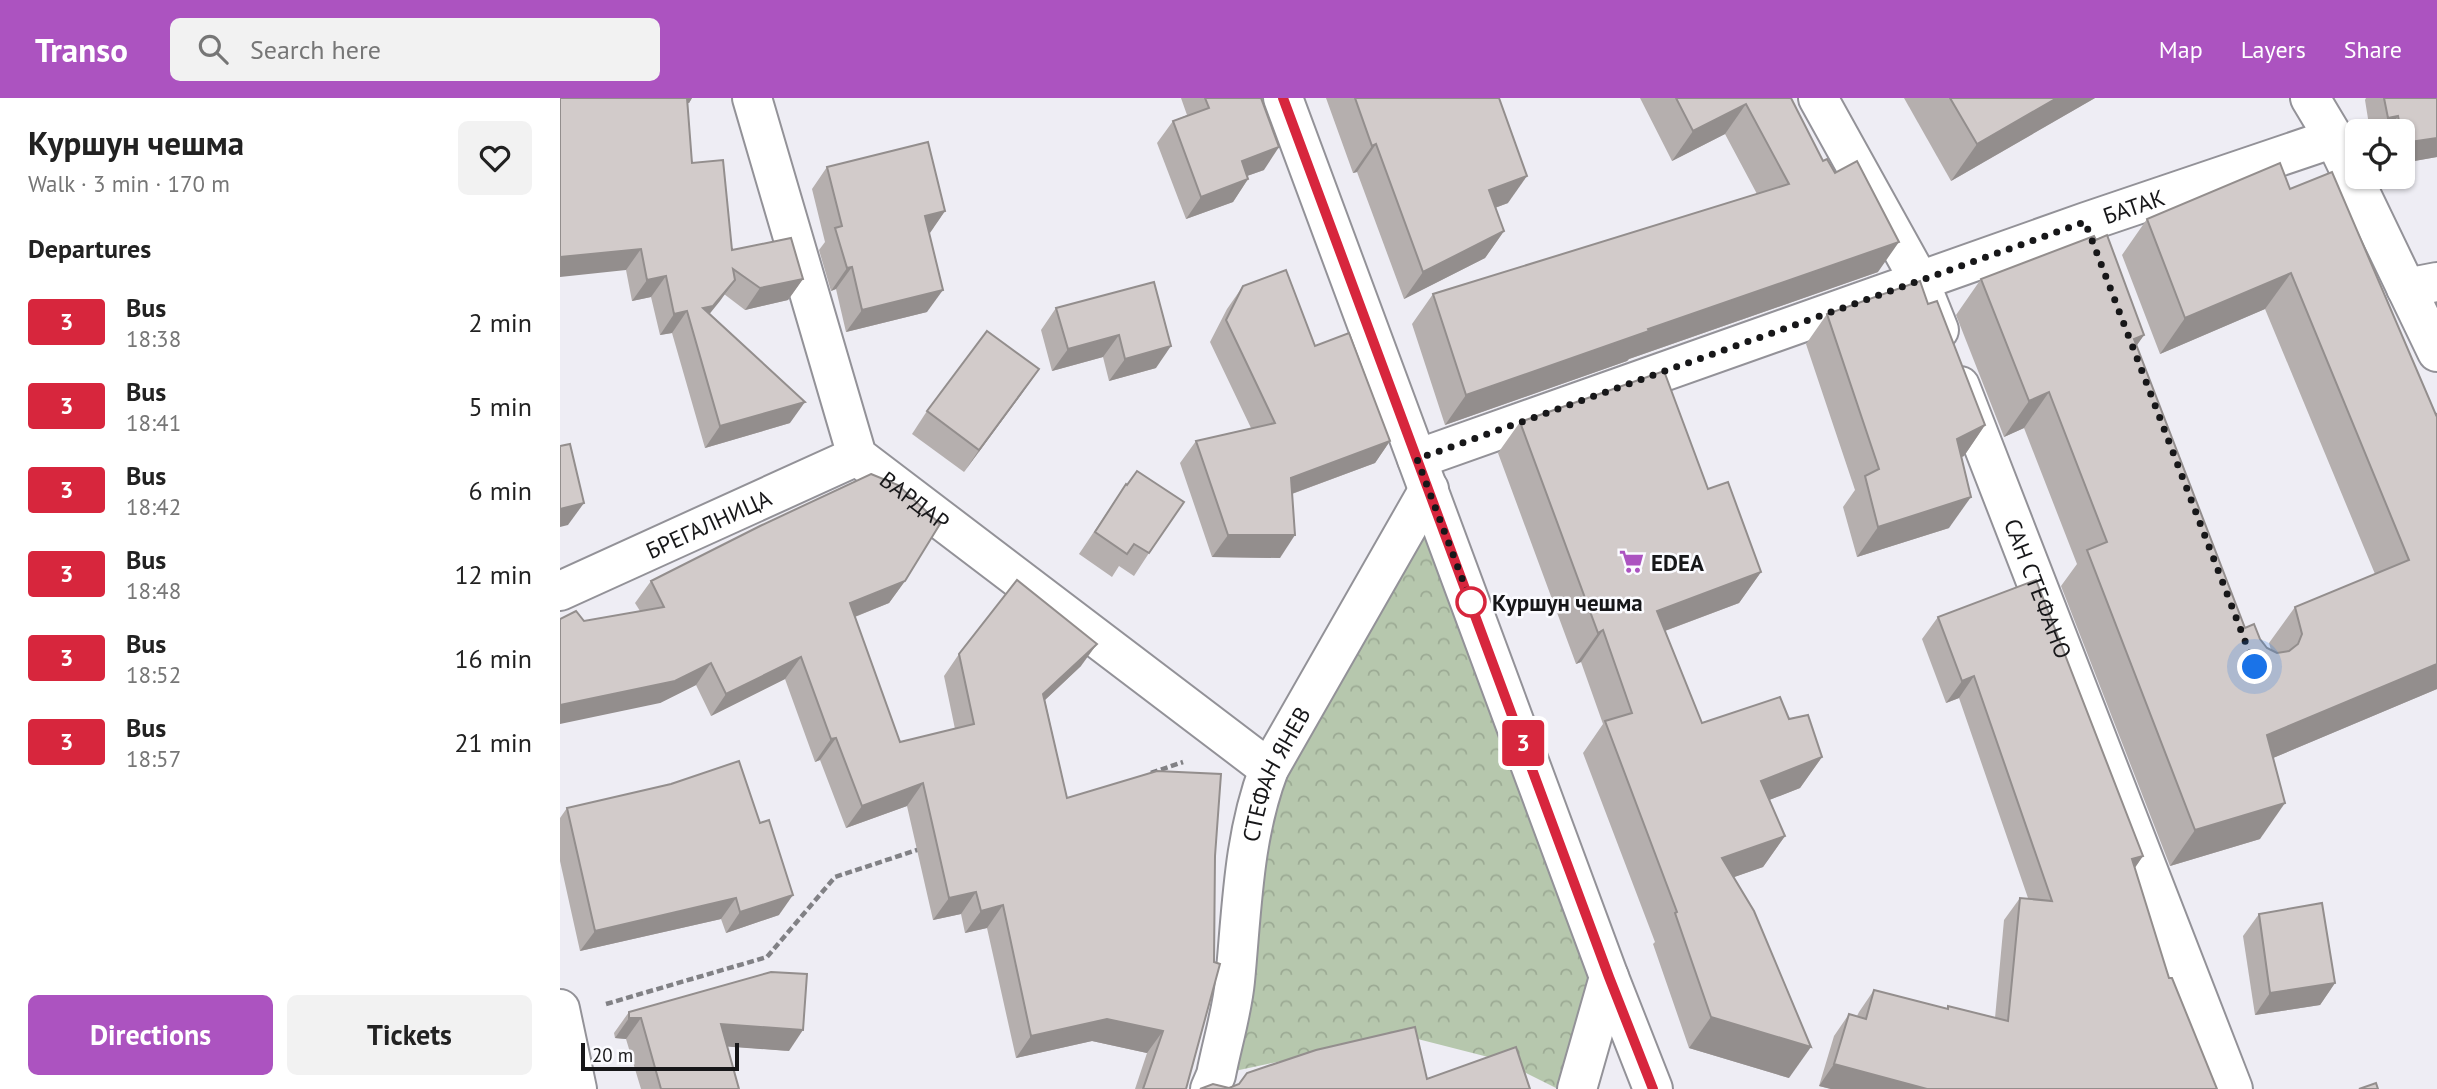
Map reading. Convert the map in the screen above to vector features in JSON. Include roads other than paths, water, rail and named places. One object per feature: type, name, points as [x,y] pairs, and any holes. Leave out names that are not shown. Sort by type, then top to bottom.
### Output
[{"type":"street","name":"ВАРДАР","points":[[752,98],[857,456],[1269,769]]},
{"type":"street","points":[[1283,98],[1653,1089]]},
{"type":"street","name":"САН СТЕФАНО","points":[[1818,98],[1919,280],[2233,1089]]},
{"type":"street","points":[[2310,98],[2422,285],[2437,352]]},
{"type":"street","name":"БАТАК","points":[[1423,474],[1919,280],[2334,138]]},
{"type":"street","points":[[2085,222],[2100,260]]},
{"type":"street","name":"БРЕГАЛНИЦА","points":[[560,591],[857,456]]},
{"type":"street","name":"СТЕФАН ЯНЕВ","points":[[1210,1089],[1216,1075],[1235,984],[1243,878],[1258,800],[1269,769],[1423,474]]},
{"type":"street","points":[[1577,1089],[1609,977]]},
{"type":"street","points":[[561,1013],[577,1089]]},
{"type":"place","name":"EDEA","points":[[1631,562]]},
{"type":"place","name":"Куршун чешма","points":[[1471,602]]}]
